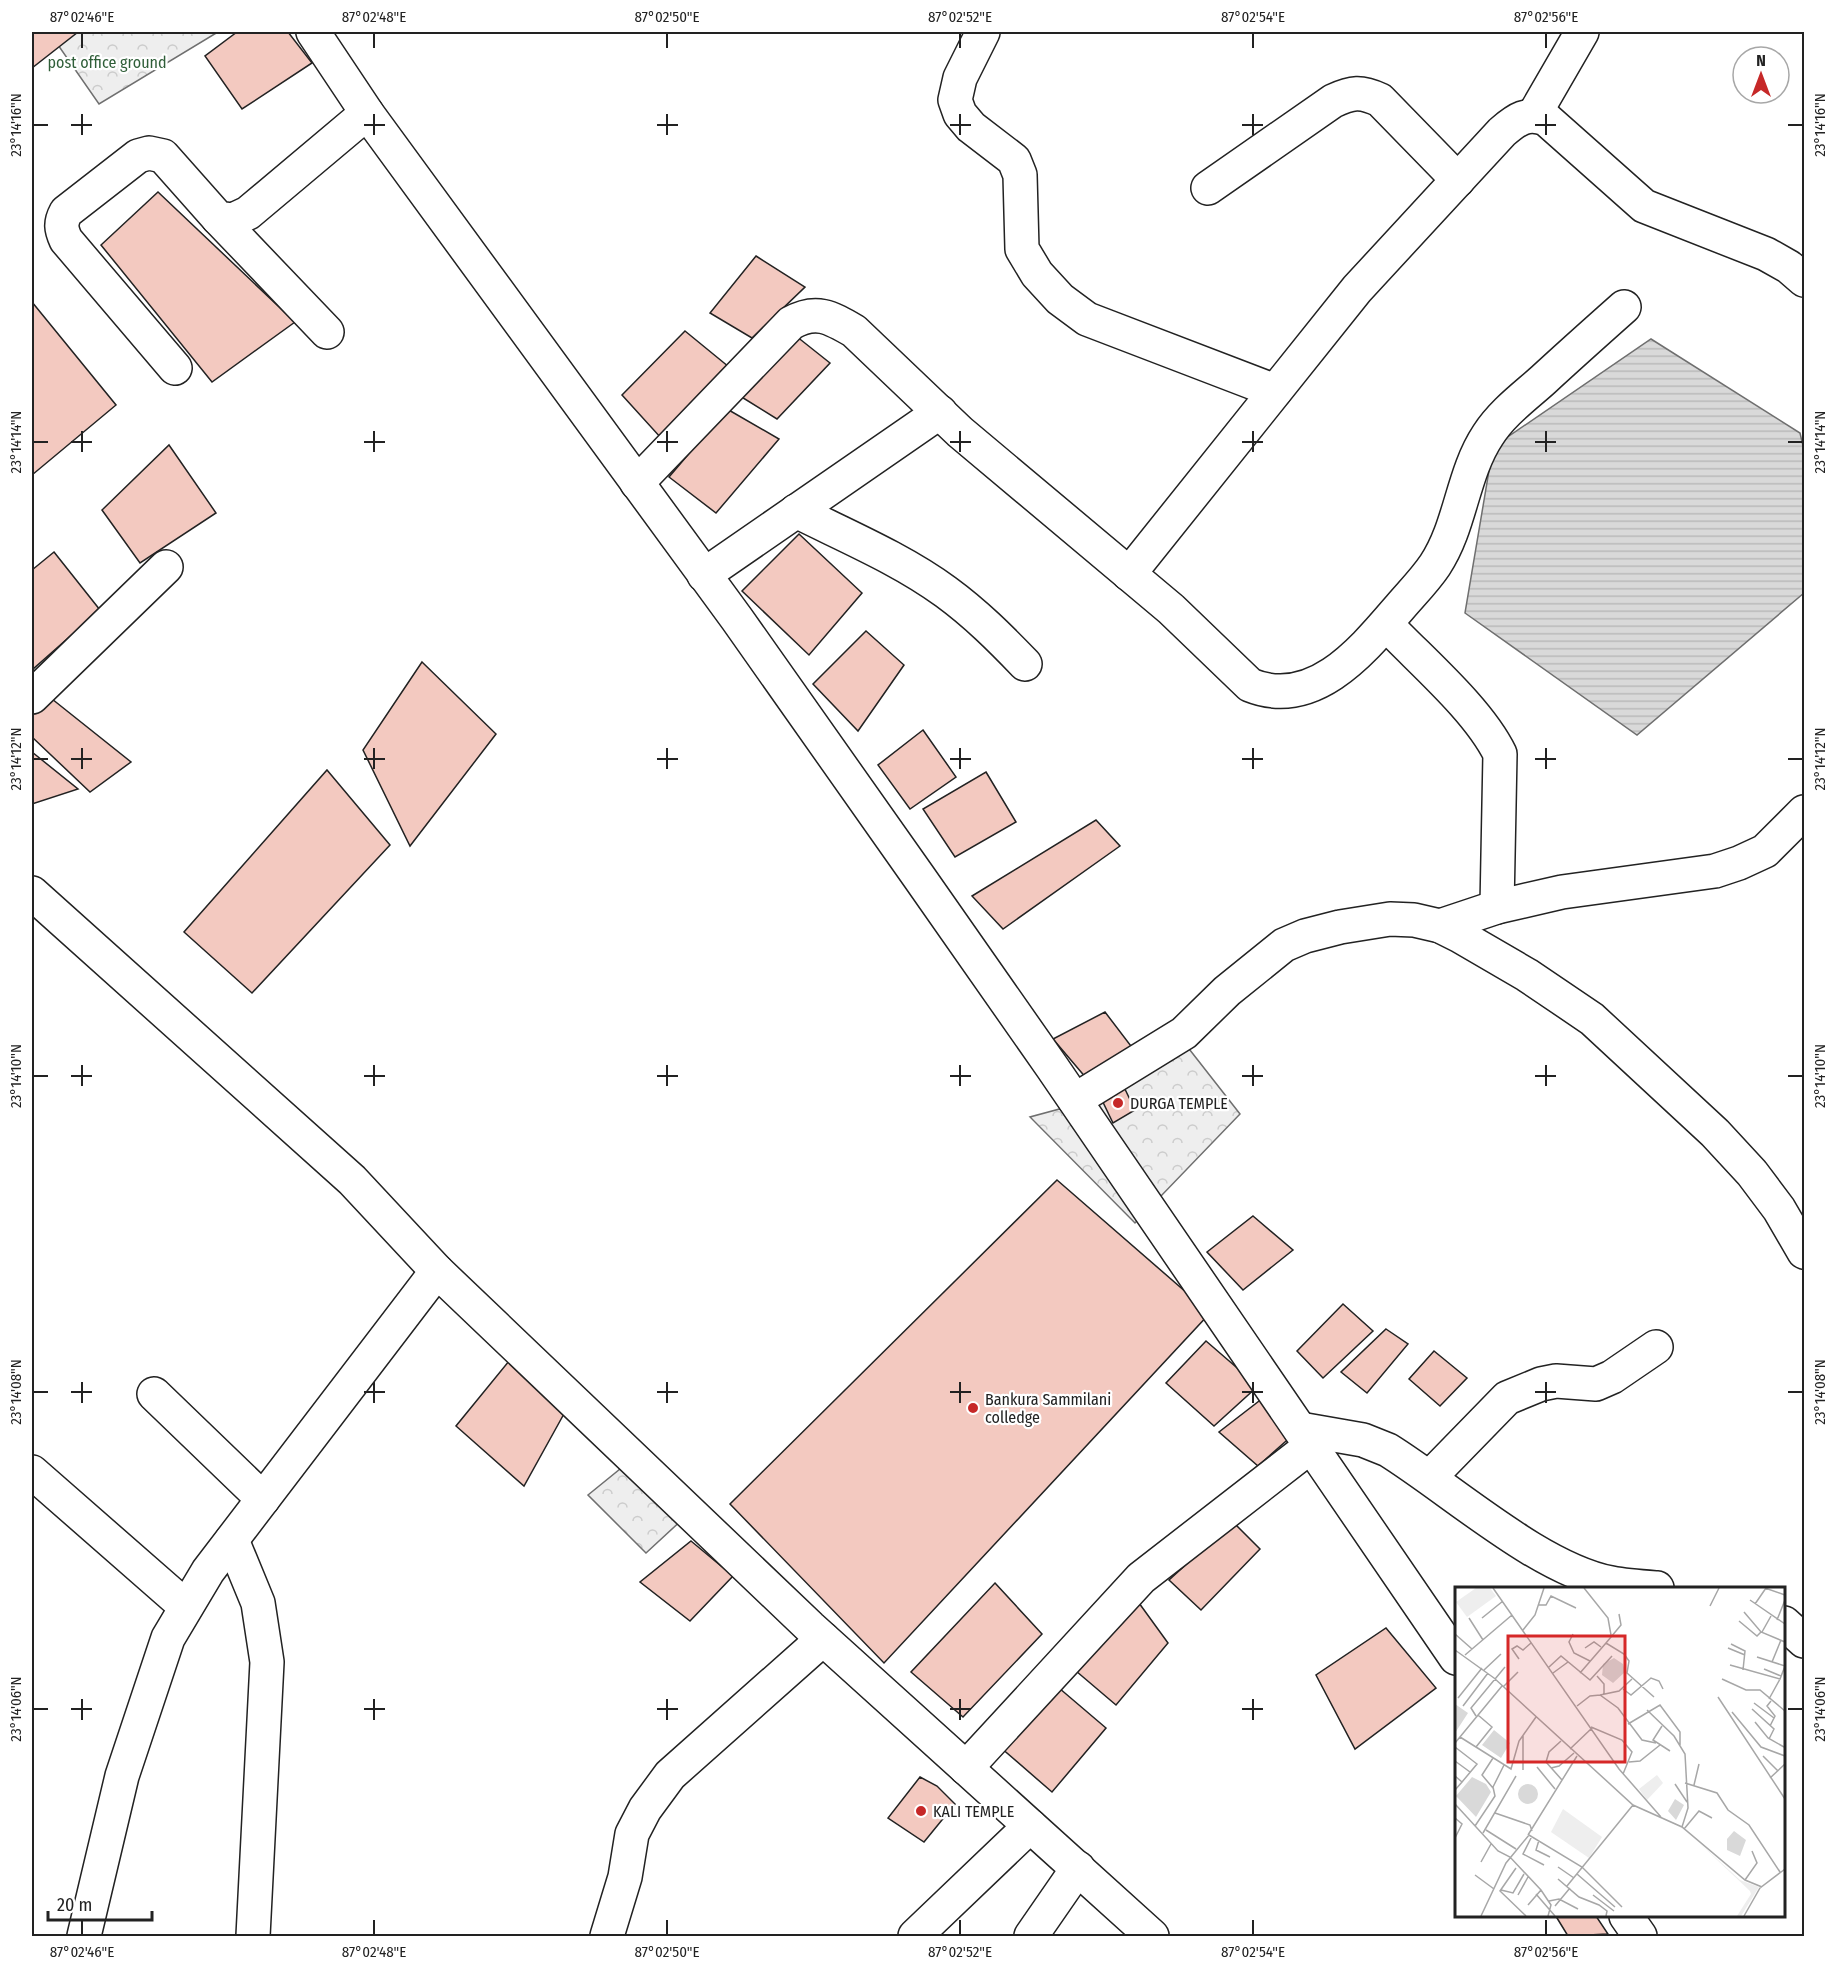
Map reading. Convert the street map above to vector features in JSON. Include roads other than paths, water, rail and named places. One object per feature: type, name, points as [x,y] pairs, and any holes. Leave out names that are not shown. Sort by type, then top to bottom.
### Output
[{"type":"street","points":[[313,32],[367,113],[704,575],[1075,1100],[1455,1657]]},
{"type":"street","points":[[983,32],[960,78],[955,100],[960,114],[971,127],[1014,160],[1020,175],[1022,249],[1037,274],[1060,299],[1087,319],[1275,391]]},
{"type":"street","points":[[1534,115],[1582,32]]},
{"type":"street","points":[[1208,188],[1333,101],[1351,92],[1365,92],[1380,100],[1458,180]]},
{"type":"street","points":[[218,218],[233,220],[248,213],[367,113]]},
{"type":"street","points":[[1129,574],[1357,289],[1502,132],[1520,117],[1534,115],[1546,119],[1644,206],[1766,254],[1789,267],[1804,280]]},
{"type":"street","points":[[175,368],[66,240],[61,229],[61,221],[66,212],[97,185],[138,156],[149,153],[163,156],[168,160],[218,218],[327,333]]},
{"type":"street","points":[[637,483],[790,323],[805,315],[834,319],[854,331],[940,412],[1171,609],[1250,685],[1267,692],[1298,688],[1342,670],[1386,624],[1435,565],[1448,539],[1475,459],[1489,434],[1513,407],[1624,307]]},
{"type":"street","points":[[704,575],[940,412]]},
{"type":"street","points":[[796,511],[890,558],[944,591],[986,623],[1025,664]]},
{"type":"street","points":[[32,697],[166,567]]},
{"type":"street","points":[[1386,624],[1465,707],[1493,739],[1500,754],[1497,907]]},
{"type":"street","points":[[1440,926],[1497,907],[1562,892],[1714,871],[1739,864],[1765,851],[1800,824]]},
{"type":"street","points":[[32,893],[352,1180],[437,1271],[823,1639],[1152,1936]]},
{"type":"street","points":[[1075,1100],[1184,1034],[1227,991],[1284,945],[1305,936],[1340,927],[1390,919],[1414,920],[1440,926],[1527,975],[1592,1019],[1715,1133],[1752,1173],[1779,1209],[1804,1252]]},
{"type":"street","points":[[84,1936],[122,1776],[168,1638],[185,1606],[232,1540],[437,1271]]},
{"type":"street","points":[[1430,1477],[1507,1398],[1522,1390],[1556,1381],[1596,1384],[1612,1377],[1656,1347]]},
{"type":"street","points":[[154,1394],[263,1499]]},
{"type":"street","points":[[966,1768],[1141,1578],[1306,1438],[1363,1440],[1388,1450],[1534,1550],[1575,1570],[1611,1583],[1648,1587]]},
{"type":"street","points":[[32,1472],[185,1606]]},
{"type":"street","points":[[232,1540],[258,1603],[267,1662],[253,1936]]},
{"type":"street","points":[[1785,1624],[1804,1641]]},
{"type":"street","points":[[607,1936],[624,1877],[632,1834],[670,1775],[823,1639]]},
{"type":"street","points":[[915,1936],[1030,1826]]},
{"type":"street","points":[[1031,1936],[1078,1869]]},
{"type":"street","points":[[1627,1917],[1640,1936]]},
{"type":"place","name":"DURGA TEMPLE","points":[[1118,1103]]},
{"type":"place","name":"Bankura Sammilani colledge","points":[[973,1408]]},
{"type":"place","name":"KALI TEMPLE","points":[[921,1811]]},
{"type":"park label","name":"post office ground","points":[[107,62]]}]
